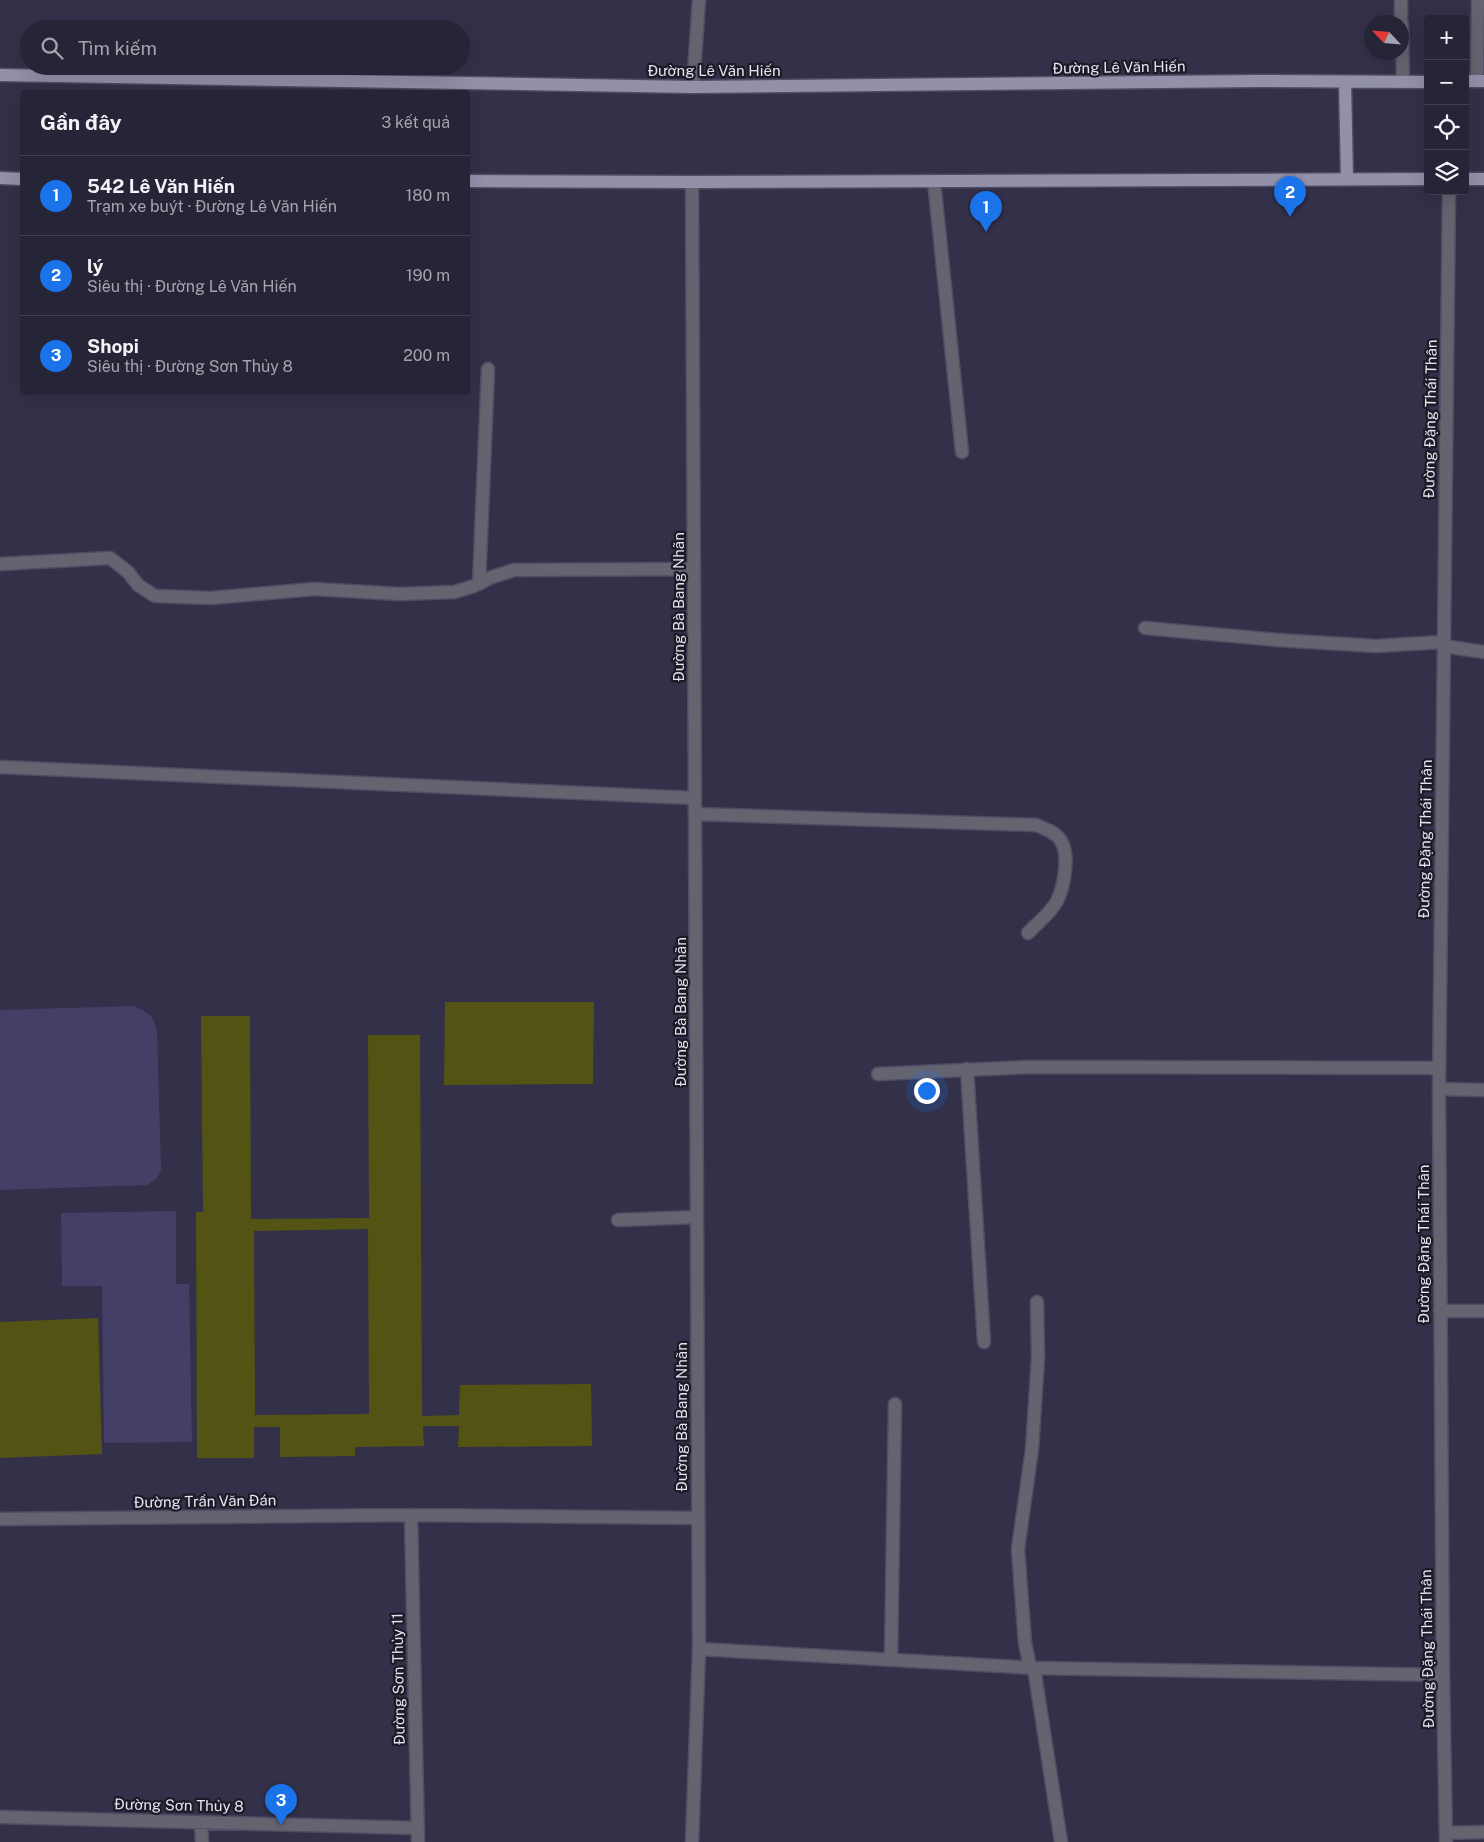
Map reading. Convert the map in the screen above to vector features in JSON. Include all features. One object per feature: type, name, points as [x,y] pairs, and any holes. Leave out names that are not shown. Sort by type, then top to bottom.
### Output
[{"type":"main road","name":"Đường Lê Văn Hiến","points":[[0,75],[693,87],[1256,81],[1424,82]]},
{"type":"main road","points":[[1345,82],[1347,179]]},
{"type":"main road","points":[[0,178],[20,179]]},
{"type":"main road","points":[[470,181],[1424,179]]},
{"type":"main road","points":[[1469,179],[1484,179]]},
{"type":"street","points":[[693,87],[699,0]]},
{"type":"street","points":[[1401,0],[1402,15]]},
{"type":"street","points":[[1476,81],[1478,0]]},
{"type":"street","points":[[1403,60],[1403,82]]},
{"type":"street","points":[[934,181],[962,452]]},
{"type":"street","name":"Đường Bà Bang Nhãn","points":[[692,182],[699,1649],[692,1842]]},
{"type":"street","name":"Đường Đặng Thái Thân","points":[[1446,1837],[1443,1675],[1439,1068],[1449,195]]},
{"type":"street","points":[[479,584],[488,369]]},
{"type":"street","points":[[0,564],[110,558],[128,572],[138,585],[155,596],[210,598],[314,589],[400,594],[454,592],[514,570],[694,568]]},
{"type":"street","points":[[1145,628],[1277,640],[1376,646],[1443,644],[1484,652]]},
{"type":"street","points":[[0,767],[695,798]]},
{"type":"street","points":[[695,814],[1036,825],[1051,831],[1061,841],[1065,853],[1065,867],[1063,884],[1056,903],[1028,933]]},
{"type":"street","points":[[878,1074],[1027,1067],[1439,1068]]},
{"type":"street","points":[[967,1070],[984,1342]]},
{"type":"street","points":[[1439,1089],[1484,1090]]},
{"type":"street","points":[[618,1220],[697,1217]]},
{"type":"street","points":[[1037,1302],[1038,1358],[1032,1449],[1018,1550],[1025,1643],[1032,1667],[1061,1842]]},
{"type":"street","points":[[1440,1311],[1484,1311]]},
{"type":"street","points":[[890,1660],[895,1404]]},
{"type":"street","name":"Đường Trần Văn Đán","points":[[0,1519],[411,1515],[698,1518]]},
{"type":"street","name":"Đường Sơn Thủy 11","points":[[411,1515],[418,1842]]},
{"type":"street","points":[[699,1649],[1032,1667],[1443,1675]]},
{"type":"street","name":"Đường Sơn Thủy 8","points":[[0,1817],[418,1828]]},
{"type":"street","points":[[202,1822],[202,1842]]},
{"type":"street","points":[[1446,1837],[1484,1832]]},
{"type":"shaded area","points":[[134,1006],[150,1015],[157,1031],[161,1170],[157,1178],[147,1185],[0,1190],[0,1010]]},
{"type":"shaded area","points":[[176,1211],[176,1284],[189,1284],[192,1442],[104,1443],[102,1286],[62,1286],[61,1213]]},
{"type":"building","points":[[445,1002],[594,1002],[593,1084],[444,1085]]},
{"type":"building","points":[[201,1016],[250,1016],[251,1219],[369,1218],[368,1035],[420,1035],[422,1416],[459,1415],[460,1385],[591,1384],[592,1446],[458,1447],[459,1426],[423,1426],[424,1446],[355,1447],[355,1456],[280,1457],[280,1427],[254,1427],[254,1458],[197,1458],[196,1212],[203,1212]],"holes":[[[368,1229],[369,1414],[255,1415],[254,1231]]]},
{"type":"building","points":[[98,1318],[102,1454],[0,1458],[0,1322]]},
{"type":"place","name":"lý","points":[[1290,217]]},
{"type":"place","name":"542 Lê Văn Hiến","points":[[986,232]]},
{"type":"place","name":"Shopi","points":[[281,1825]]}]
